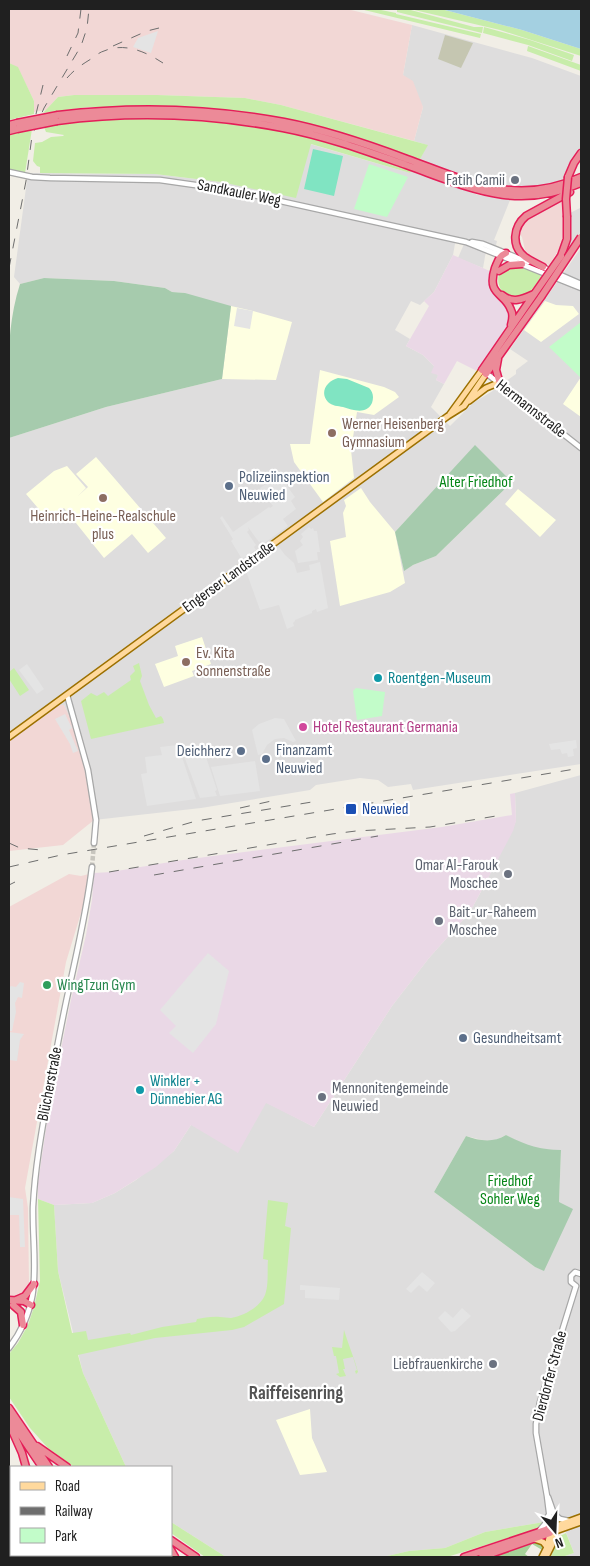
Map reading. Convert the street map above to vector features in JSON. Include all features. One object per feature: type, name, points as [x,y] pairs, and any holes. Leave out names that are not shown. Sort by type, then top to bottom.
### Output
[{"type":"highway","points":[[9,125],[16,126],[89,111],[192,110],[253,116],[317,130],[360,142],[475,190],[506,196],[529,196],[547,194],[581,184]]},
{"type":"highway","points":[[9,131],[16,126]]},
{"type":"highway","points":[[484,372],[499,355],[561,256],[568,234],[566,199],[568,180],[572,168],[581,153]]},
{"type":"highway","points":[[412,164],[487,187],[507,190],[546,188],[563,184],[581,176]]},
{"type":"highway","points":[[543,267],[522,254],[516,244],[516,230],[520,221],[529,213],[572,191],[581,184]]},
{"type":"highway","points":[[484,372],[509,331],[581,237]]},
{"type":"highway","points":[[494,252],[498,268],[497,286],[499,292],[505,298],[519,300],[538,295]]},
{"type":"highway","points":[[504,255],[493,277],[493,284],[497,293],[512,312],[509,331]]},
{"type":"highway","points":[[498,268],[522,264]]},
{"type":"highway","points":[[499,355],[496,370],[499,384]]},
{"type":"highway","points":[[12,1302],[25,1296],[34,1284]]},
{"type":"highway","points":[[12,1302],[23,1307],[31,1304]]},
{"type":"highway","points":[[12,1302],[21,1312],[24,1325]]},
{"type":"highway","points":[[9,1408],[48,1466]]},
{"type":"highway","points":[[9,1418],[41,1466]]},
{"type":"highway","points":[[9,1422],[26,1466]]},
{"type":"highway","points":[[31,1441],[66,1466]]},
{"type":"highway","points":[[464,1557],[553,1530]]},
{"type":"highway","points":[[482,1557],[536,1535]]},
{"type":"highway","points":[[172,1541],[196,1557]]},
{"type":"main road","name":"Engerser Landstraße","points":[[9,737],[448,416],[457,412],[467,402],[484,372]]},
{"type":"main road","name":"Engerser Landstraße","points":[[448,416],[484,372]]},
{"type":"main road","points":[[467,402],[486,388],[499,384]]},
{"type":"main road","points":[[553,1530],[581,1517]]},
{"type":"main road","points":[[553,1530],[581,1522]]},
{"type":"main road","name":"Dierdorfer Straße","points":[[542,1557],[553,1530]]},
{"type":"main road","name":"Dierdorfer Straße","points":[[546,1557],[552,1545],[553,1530]]},
{"type":"main road","points":[[536,1535],[547,1547]]},
{"type":"street","name":"Sandkauler Weg","points":[[9,172],[40,177],[133,178],[195,184],[480,244],[522,264],[560,276]]},
{"type":"street","name":"Sandkauler Weg","points":[[466,242],[543,267],[560,276]]},
{"type":"street","points":[[560,276],[581,284]]},
{"type":"street","points":[[560,276],[581,288]]},
{"type":"street","name":"Hermannstraße","points":[[484,372],[581,448]]},
{"type":"street","points":[[67,695],[88,770],[96,820],[94,843]]},
{"type":"street","name":"Blücherstraße","points":[[9,1348],[24,1325],[31,1304],[36,1263],[33,1209],[37,1158],[66,1004],[85,917],[92,867]]},
{"type":"street","name":"Dierdorfer Straße","points":[[553,1530],[552,1513],[539,1454],[536,1424],[548,1376],[578,1285],[572,1283],[570,1278],[573,1273],[580,1272]]},
{"type":"street","points":[[536,1535],[552,1513],[560,1519],[570,1521]]},
{"type":"shaded area","points":[[9,9],[347,9],[412,25],[403,75],[413,81],[423,107],[414,141],[281,105],[245,98],[74,95],[58,97],[46,110],[34,112],[34,101],[18,68],[9,63]]},
{"type":"shaded area","points":[[412,25],[532,58],[581,76],[581,148],[571,162],[565,181],[535,187],[512,188],[478,182],[419,161],[427,145],[414,141],[423,107],[403,75]]},
{"type":"shaded area","points":[[158,31],[151,53],[133,47],[138,38]]},
{"type":"shaded area","points":[[445,35],[473,43],[461,68],[438,59]]},
{"type":"shaded area","points":[[310,144],[410,173],[411,171],[478,195],[510,200],[494,240],[497,241],[496,245],[494,247],[456,238],[453,255],[434,292],[420,305],[411,301],[395,330],[410,339],[406,346],[423,355],[434,366],[438,376],[436,380],[444,384],[431,407],[450,426],[473,403],[516,374],[516,370],[528,361],[510,349],[581,248],[581,764],[413,790],[411,784],[388,787],[378,780],[360,778],[316,785],[310,790],[201,808],[94,820],[79,740],[64,705],[59,705],[9,739],[9,438],[106,407],[222,379],[185,293],[172,292],[165,288],[114,281],[44,278],[20,284],[14,277],[28,173],[155,174],[221,182]],"holes":[[[475,446],[512,482],[436,556],[404,570],[395,532]]]},
{"type":"shaded area","points":[[563,199],[565,234],[558,251],[549,265],[529,255],[519,234],[525,219]]},
{"type":"shaded area","points":[[580,208],[581,232],[564,257],[571,233],[570,213]]},
{"type":"shaded area","points":[[464,244],[486,251],[483,268],[458,258]]},
{"type":"shaded area","points":[[453,255],[492,272],[491,277],[510,313],[509,323],[477,371],[457,361],[444,384],[436,380],[438,375],[431,373],[434,366],[423,355],[406,346],[429,306],[424,301],[434,292]]},
{"type":"shaded area","points":[[545,301],[556,305],[573,306],[579,314],[541,342],[524,330]]},
{"type":"shaded area","points":[[231,306],[292,322],[276,380],[222,379]]},
{"type":"shaded area","points":[[237,308],[253,311],[250,329],[234,326]]},
{"type":"shaded area","name":"Werner Heisenberg Gymnasium","points":[[320,370],[384,387],[395,392],[399,397],[374,415],[357,412],[351,450],[354,478],[323,502],[294,462],[290,444],[310,444]]},
{"type":"shaded area","points":[[581,377],[581,417],[563,404]]},
{"type":"shaded area","name":"Heinrich-Heine-Realschule plus","points":[[96,457],[166,538],[148,553],[132,534],[104,558],[64,508],[49,521],[26,494],[54,471],[67,466],[86,488],[78,496],[88,487],[76,474]]},
{"type":"shaded area","points":[[279,475],[295,497],[291,501],[296,509],[283,519],[288,526],[263,544],[261,541],[259,542],[248,527],[249,530],[247,532],[256,545],[254,547],[256,550],[242,559],[231,541],[233,539],[220,518],[222,516],[233,532],[273,506],[260,488]]},
{"type":"shaded area","points":[[361,488],[395,532],[405,583],[390,592],[340,606],[330,541],[346,537],[343,513],[346,506],[344,500]]},
{"type":"shaded area","points":[[518,489],[556,520],[540,537],[505,504]]},
{"type":"shaded area","points":[[309,527],[317,531],[320,552],[317,552],[318,560],[298,563],[295,551],[303,545],[300,541],[303,537],[301,534]]},
{"type":"shaded area","points":[[279,547],[294,563],[297,573],[310,570],[309,565],[320,562],[328,608],[317,612],[316,609],[312,611],[312,613],[295,620],[294,626],[287,629],[279,605],[260,610],[246,571]]},
{"type":"shaded area","name":"Ev. Kita Sonnenstraße","points":[[202,637],[211,664],[192,671],[194,676],[164,687],[155,664],[178,656],[175,646]]},
{"type":"shaded area","points":[[27,664],[44,689],[37,694],[19,670]]},
{"type":"shaded area","points":[[59,705],[64,705],[78,735],[94,820],[63,845],[9,851],[9,741]]},
{"type":"shaded area","points":[[65,714],[72,728],[69,730],[78,751],[73,753],[70,744],[55,719]]},
{"type":"shaded area","points":[[275,718],[284,719],[296,741],[293,742],[284,738],[275,739],[267,745],[262,754],[258,755],[252,730],[259,724]]},
{"type":"shaded area","points":[[576,740],[577,748],[573,749],[574,756],[568,757],[567,753],[562,754],[560,749],[551,750],[549,744]]},
{"type":"shaded area","points":[[178,745],[196,799],[147,806],[141,774],[147,773],[145,757],[162,755],[160,747]]},
{"type":"shaded area","points":[[203,748],[217,790],[215,791],[217,796],[200,798],[184,756]]},
{"type":"shaded area","points":[[255,761],[260,791],[220,796],[211,767]]},
{"type":"shaded area","points":[[581,775],[581,1557],[562,1557],[574,1553],[560,1517],[544,1522],[485,1532],[445,1548],[409,1551],[383,1557],[226,1557],[172,1523],[172,1466],[126,1466],[83,1373],[58,1271],[54,1205],[92,1203],[115,1193],[136,1180],[174,1151],[191,1125],[266,1102],[314,1127],[392,1006],[429,958],[470,912],[516,821],[515,793]],"holes":[[[506,1135],[524,1145],[561,1151],[559,1202],[544,1270],[535,1267],[434,1192],[466,1136],[494,1141]]]},
{"type":"shaded area","points":[[515,793],[516,821],[513,831],[470,912],[429,958],[392,1006],[314,1127],[266,1103],[238,1153],[191,1125],[174,1151],[156,1167],[115,1193],[92,1203],[54,1205],[38,1199],[38,1183],[49,1109],[86,935],[94,873],[442,827],[512,815],[510,794]]},
{"type":"shaded area","points":[[69,874],[81,876],[89,874],[84,903],[66,962],[25,1188],[28,1208],[29,1283],[22,1295],[9,1297],[9,907]]},
{"type":"shaded area","points":[[208,953],[229,971],[216,1024],[193,1053],[169,1033],[176,1026],[160,1010]]},
{"type":"shaded area","points":[[20,982],[24,983],[22,998],[18,997],[15,1003],[16,1012],[12,1031],[9,1031],[9,988],[11,986],[16,987]]},
{"type":"shaded area","points":[[9,1032],[24,1034],[20,1040],[17,1061],[9,1060]]},
{"type":"shaded area","points":[[9,1197],[23,1199],[25,1247],[20,1247],[19,1215],[9,1215]]},
{"type":"shaded area","points":[[422,1272],[435,1283],[427,1292],[419,1285],[411,1293],[406,1289]]},
{"type":"shaded area","points":[[300,1285],[340,1288],[339,1300],[305,1298],[305,1290],[300,1290]]},
{"type":"shaded area","points":[[462,1308],[471,1316],[455,1331],[451,1332],[438,1318],[445,1311],[453,1318]]},
{"type":"shaded area","points":[[310,1409],[312,1438],[327,1472],[300,1475],[276,1420]]},
{"type":"green space","points":[[360,9],[376,9],[396,13],[481,34],[480,38]]},
{"type":"green space","points":[[397,9],[407,9],[474,27],[483,27],[482,33],[397,12]]},
{"type":"green space","points":[[410,9],[441,9],[522,30],[581,49],[581,56],[500,30]]},
{"type":"green space","points":[[484,27],[574,55],[572,61],[528,45],[483,33]]},
{"type":"green space","points":[[528,46],[581,65],[581,71],[527,51]]},
{"type":"green space","points":[[9,63],[18,67],[34,101],[34,114],[9,120]]},
{"type":"green space","points":[[74,95],[245,98],[281,105],[428,145],[419,161],[337,133],[174,107],[88,107],[43,113],[58,97]]},
{"type":"green space","points":[[133,118],[194,120],[284,132],[344,146],[398,164],[411,171],[410,173],[311,144],[296,198],[221,182],[155,174],[40,173],[40,167],[33,161],[35,143],[42,142],[51,137],[64,135],[46,132],[44,127],[57,125],[57,123]]},
{"type":"green space","points":[[32,129],[25,173],[9,170],[9,134]]},
{"type":"green space","points":[[313,149],[343,156],[334,196],[304,189]]},
{"type":"green space","points":[[369,164],[408,177],[387,217],[354,209]]},
{"type":"green space","points":[[522,267],[540,273],[541,278],[524,296],[516,298],[504,294],[498,282],[501,271],[506,268]]},
{"type":"green space","points":[[44,278],[114,281],[165,288],[172,292],[185,293],[231,306],[222,379],[106,407],[9,438],[8,361],[15,303],[20,284]]},
{"type":"green space","points":[[581,322],[581,378],[549,347]]},
{"type":"green space","points":[[338,378],[347,379],[369,388],[373,397],[369,407],[363,410],[355,410],[328,402],[324,391],[328,384]]},
{"type":"green space","name":"Alter Friedhof","points":[[475,445],[512,482],[436,556],[413,565],[404,571],[395,532]]},
{"type":"green space","points":[[139,663],[142,676],[140,681],[149,705],[156,718],[161,716],[164,723],[91,739],[81,701],[91,693],[97,696],[104,692],[108,696],[131,680],[130,676],[135,671],[133,666]]},
{"type":"green space","points":[[14,668],[29,690],[20,696],[9,679],[9,672]]},
{"type":"green space","points":[[356,688],[385,692],[382,716],[357,720],[353,691]]},
{"type":"green space","name":"Friedhof Sohler Weg","points":[[506,1135],[533,1146],[561,1150],[559,1202],[573,1209],[544,1271],[535,1267],[434,1192],[466,1136],[486,1140],[501,1138]]},
{"type":"green space","points":[[38,1199],[54,1205],[58,1271],[72,1333],[86,1331],[88,1340],[130,1333],[131,1335],[162,1327],[196,1322],[197,1319],[231,1318],[241,1315],[251,1310],[263,1299],[267,1287],[268,1260],[263,1259],[268,1200],[288,1203],[285,1226],[291,1228],[284,1304],[244,1327],[232,1330],[155,1338],[78,1355],[83,1373],[126,1466],[73,1466],[48,1448],[30,1428],[9,1397],[9,1354],[28,1325],[40,1281]]},
{"type":"green space","points":[[344,1330],[355,1361],[358,1372],[356,1374],[355,1371],[357,1370],[353,1357],[343,1359],[345,1369],[343,1369],[346,1376],[340,1377],[336,1374],[339,1373],[336,1356],[334,1356],[332,1347],[342,1348]]},
{"type":"green space","points":[[544,1522],[538,1529],[447,1557],[383,1557],[409,1551],[445,1548],[485,1532]]},
{"type":"green space","points":[[172,1523],[226,1557],[205,1557],[172,1534]]},
{"type":"green space","points":[[566,1533],[574,1553],[562,1557],[551,1557],[558,1537]]},
{"type":"green space","points":[[535,1540],[541,1544],[544,1551],[532,1544],[525,1554],[529,1557],[492,1557]]},
{"type":"water","points":[[441,9],[581,9],[581,49],[522,30]]},
{"type":"tunnel","points":[[92,867],[94,843]]},
{"type":"railway","points":[[67,56],[78,33],[81,9]]},
{"type":"railway","points":[[9,268],[26,181],[32,136],[44,108],[81,46],[87,28],[89,9]]},
{"type":"railway","points":[[113,46],[147,31],[159,28]]},
{"type":"railway","points":[[67,78],[98,54],[112,48],[127,48],[142,52],[163,63]]},
{"type":"railway","points":[[36,114],[43,85]]},
{"type":"railway","points":[[9,867],[61,855],[581,768]]},
{"type":"railway","points":[[240,808],[276,800]]},
{"type":"railway","points":[[144,836],[196,821],[318,801]]},
{"type":"railway","points":[[109,872],[332,834],[430,827],[496,816]]},
{"type":"railway","points":[[154,875],[378,836]]},
{"type":"railway","points":[[9,843],[20,848],[41,850]]},
{"type":"railway","points":[[9,885],[15,882]]},
{"type":"place","name":"Fatih Camii","points":[[515,180]]},
{"type":"place","name":"Werner Heisenberg Gymnasium","points":[[332,433]]},
{"type":"place","name":"Polizeiinspektion Neuwied","points":[[229,486]]},
{"type":"place","name":"Heinrich-Heine-Realschule plus","points":[[103,498]]},
{"type":"place","name":"Ev. Kita Sonnenstraße","points":[[186,662]]},
{"type":"place","name":"Roentgen-Museum","points":[[378,678]]},
{"type":"place","name":"Hotel Restaurant Germania","points":[[303,727]]},
{"type":"place","name":"Deichherz","points":[[241,751]]},
{"type":"place","name":"Finanzamt Neuwied","points":[[266,759]]},
{"type":"place","name":"Neuwied","points":[[351,809]]},
{"type":"place","name":"Omar Al-Farouk Moschee","points":[[508,874]]},
{"type":"place","name":"Bait-ur-Raheem Moschee","points":[[439,921]]},
{"type":"place","name":"WingTzun Gym","points":[[47,985]]},
{"type":"place","name":"Gesundheitsamt","points":[[463,1038]]},
{"type":"place","name":"Winkler + Dünnebier AG","points":[[140,1090]]},
{"type":"place","name":"Mennonitengemeinde Neuwied","points":[[322,1097]]},
{"type":"place","name":"Liebfrauenkirche","points":[[493,1364]]},
{"type":"district","name":"Raiffeisenring","points":[[296,1393]]}]
